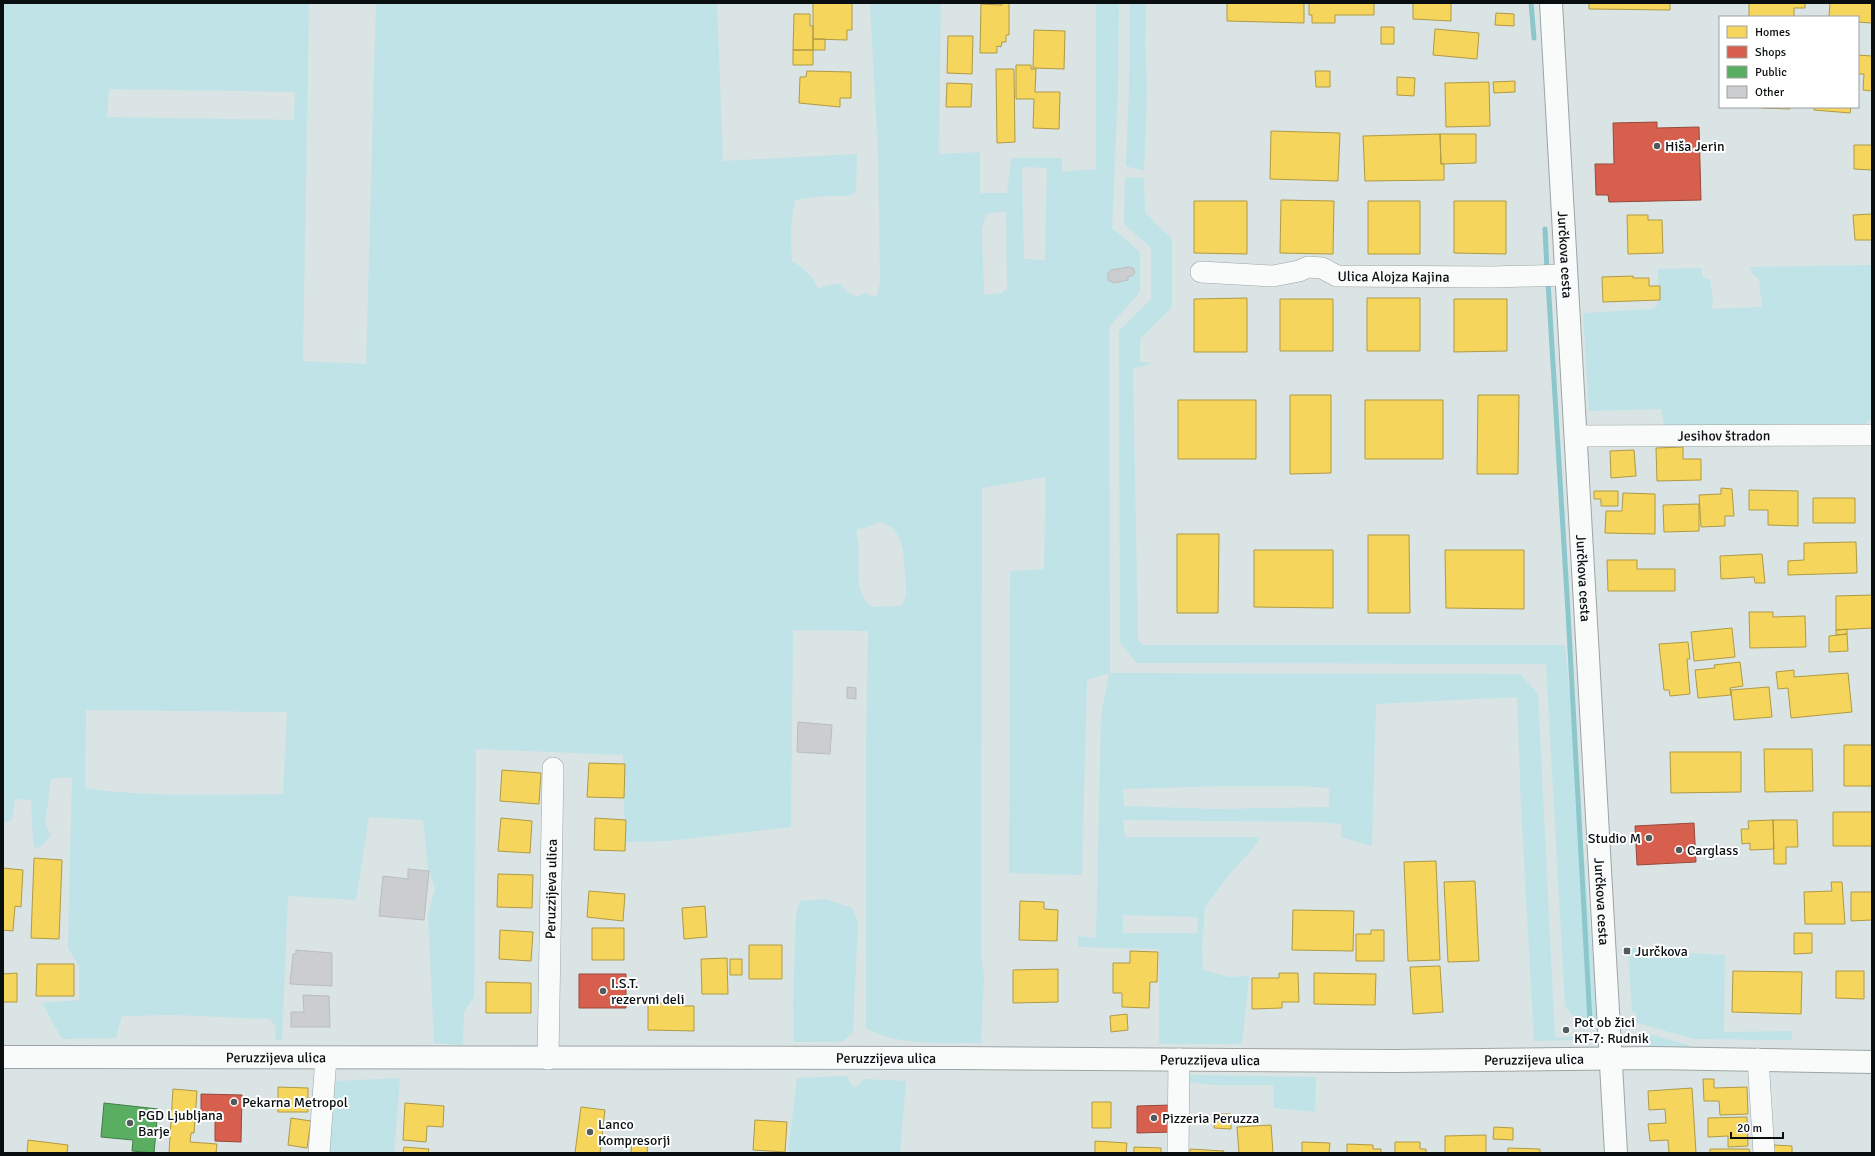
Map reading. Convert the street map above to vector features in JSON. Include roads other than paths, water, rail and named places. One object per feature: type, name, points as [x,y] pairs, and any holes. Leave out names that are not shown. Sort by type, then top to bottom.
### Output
[{"type":"main road","name":"Jurčkova cesta","points":[[1551,3],[1552,275],[1576,436],[1612,1059],[1616,1153]]},
{"type":"main road","name":"Peruzzijeva ulica","points":[[3,1058],[1179,1059],[1394,1061],[1758,1059],[1872,1062]]},
{"type":"street","name":"Ulica Alojza Kajina","points":[[1201,272],[1273,276],[1299,271],[1308,267],[1322,268],[1337,276],[1492,277],[1552,275]]},
{"type":"street","name":"Jesihov štradon","points":[[1576,436],[1872,435]]},
{"type":"street","name":"Peruzzijeva ulica","points":[[548,1059],[553,768]]},
{"type":"street","points":[[319,1153],[326,1058]]},
{"type":"street","points":[[1178,1153],[1179,1059]]},
{"type":"street","points":[[1758,1059],[1764,1153]]},
{"type":"waterway","points":[[1531,3],[1534,38]]},
{"type":"waterway","points":[[1545,229],[1547,271]]},
{"type":"waterway","points":[[1548,281],[1568,612],[1590,1022]]},
{"type":"place","name":"Hiša Jerin","points":[[1657,146]]},
{"type":"place","name":"Studio M","points":[[1649,838]]},
{"type":"place","name":"Carglass","points":[[1679,850]]},
{"type":"place","name":"Jurčkova","points":[[1627,951]]},
{"type":"place","name":"I.S.T. rezervni deli","points":[[603,991]]},
{"type":"place","name":"Pot ob žici KT-7: Rudnik","points":[[1566,1030]]},
{"type":"place","name":"Pekarna Metropol","points":[[234,1102]]},
{"type":"place","name":"Pizzeria Peruzza","points":[[1154,1118]]},
{"type":"place","name":"PGD Ljubljana Barje","points":[[130,1123]]},
{"type":"place","name":"Lanco Kompresorji","points":[[590,1132]]}]
